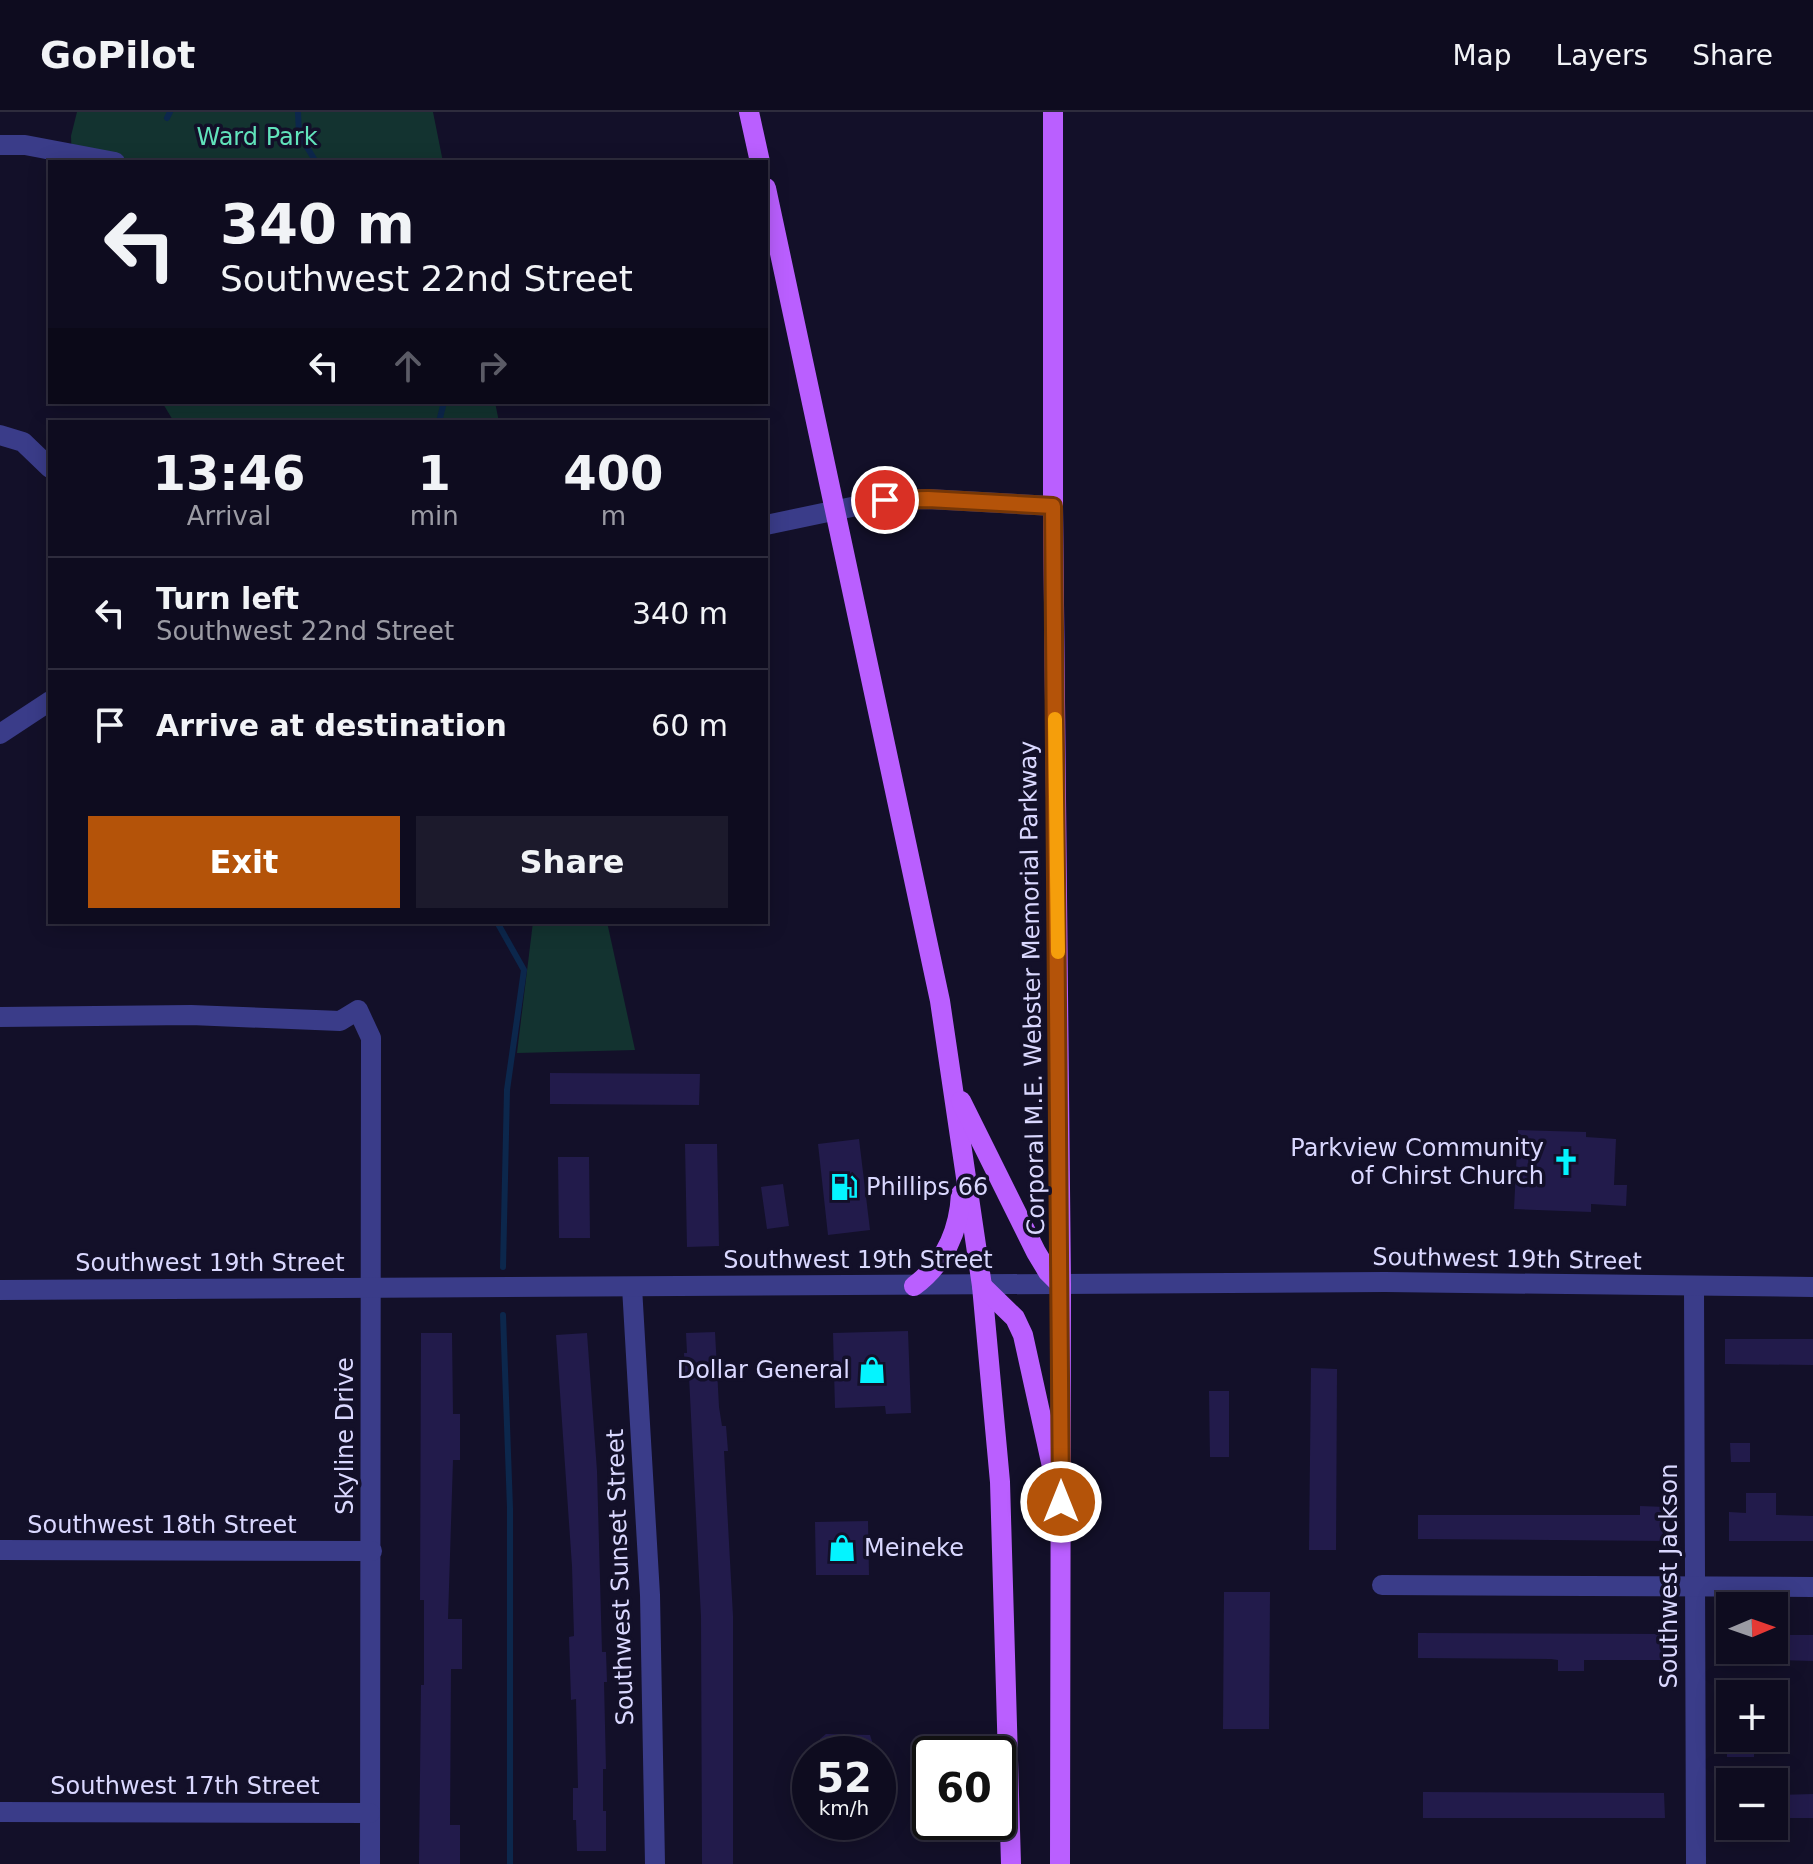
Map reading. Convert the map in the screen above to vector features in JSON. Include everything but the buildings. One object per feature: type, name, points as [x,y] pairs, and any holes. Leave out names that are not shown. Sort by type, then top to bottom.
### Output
[{"type":"main road","points":[[749,112],[760,160]]},
{"type":"main road","name":"Corporal M.E. Webster Memorial Parkway","points":[[1053,112],[1053,506],[1061,1285],[1060,1864]]},
{"type":"main road","points":[[768,197],[940,1001],[964,1162],[982,1286],[1000,1482],[1011,1864]]},
{"type":"main road","points":[[952,1083],[1023,1229],[1048,1272],[1061,1285]]},
{"type":"main road","points":[[914,1286],[934,1268],[949,1246],[960,1217],[964,1162]]},
{"type":"main road","points":[[982,1286],[1015,1318],[1023,1335],[1061,1502]]},
{"type":"street","points":[[0,145],[25,145],[104,160]]},
{"type":"street","points":[[0,435],[23,442],[48,466]]},
{"type":"street","points":[[768,525],[885,500],[928,499],[1053,506]]},
{"type":"street","points":[[0,734],[48,702]]},
{"type":"street","name":"Skyline Drive","points":[[0,1017],[191,1015],[340,1021],[358,1010],[371,1038],[370,1864]]},
{"type":"street","name":"Southwest 19th Street","points":[[0,1290],[1385,1282],[1813,1287]]},
{"type":"street","name":"Southwest Sunset Street","points":[[632,1287],[650,1595],[655,1864]]},
{"type":"street","name":"Southwest Jackson","points":[[1694,1288],[1696,1864]]},
{"type":"street","name":"Southwest 18th Street","points":[[0,1550],[372,1551]]},
{"type":"street","points":[[1382,1585],[1813,1587]]},
{"type":"street","name":"Southwest 17th Street","points":[[0,1812],[370,1813]]},
{"type":"green space","name":"Ward Park","points":[[77,112],[433,112],[443,160],[72,160],[71,136]]},
{"type":"green space","points":[[163,404],[495,404],[499,420],[173,420]]},
{"type":"green space","points":[[533,924],[607,924],[635,1050],[517,1053]]},
{"type":"waterway","points":[[167,118],[170,112]]},
{"type":"waterway","points":[[298,112],[299,134],[315,160]]},
{"type":"waterway","points":[[440,420],[444,404]]},
{"type":"waterway","points":[[498,924],[524,970],[507,1090],[503,1267]]},
{"type":"waterway","points":[[503,1315],[510,1508],[510,1864]]},
{"type":"slow traffic","points":[[1055,719],[1058,952]]},
{"type":"place","name":"Parkview Community of Chirst Church","points":[[1566,1162]]},
{"type":"place","name":"Phillips 66","points":[[844,1187]]},
{"type":"place","name":"Dollar General","points":[[872,1370]]},
{"type":"place","name":"Meineke","points":[[842,1548]]},
{"type":"route","points":[[885,500],[928,499],[1053,506],[1061,1502]]}]
